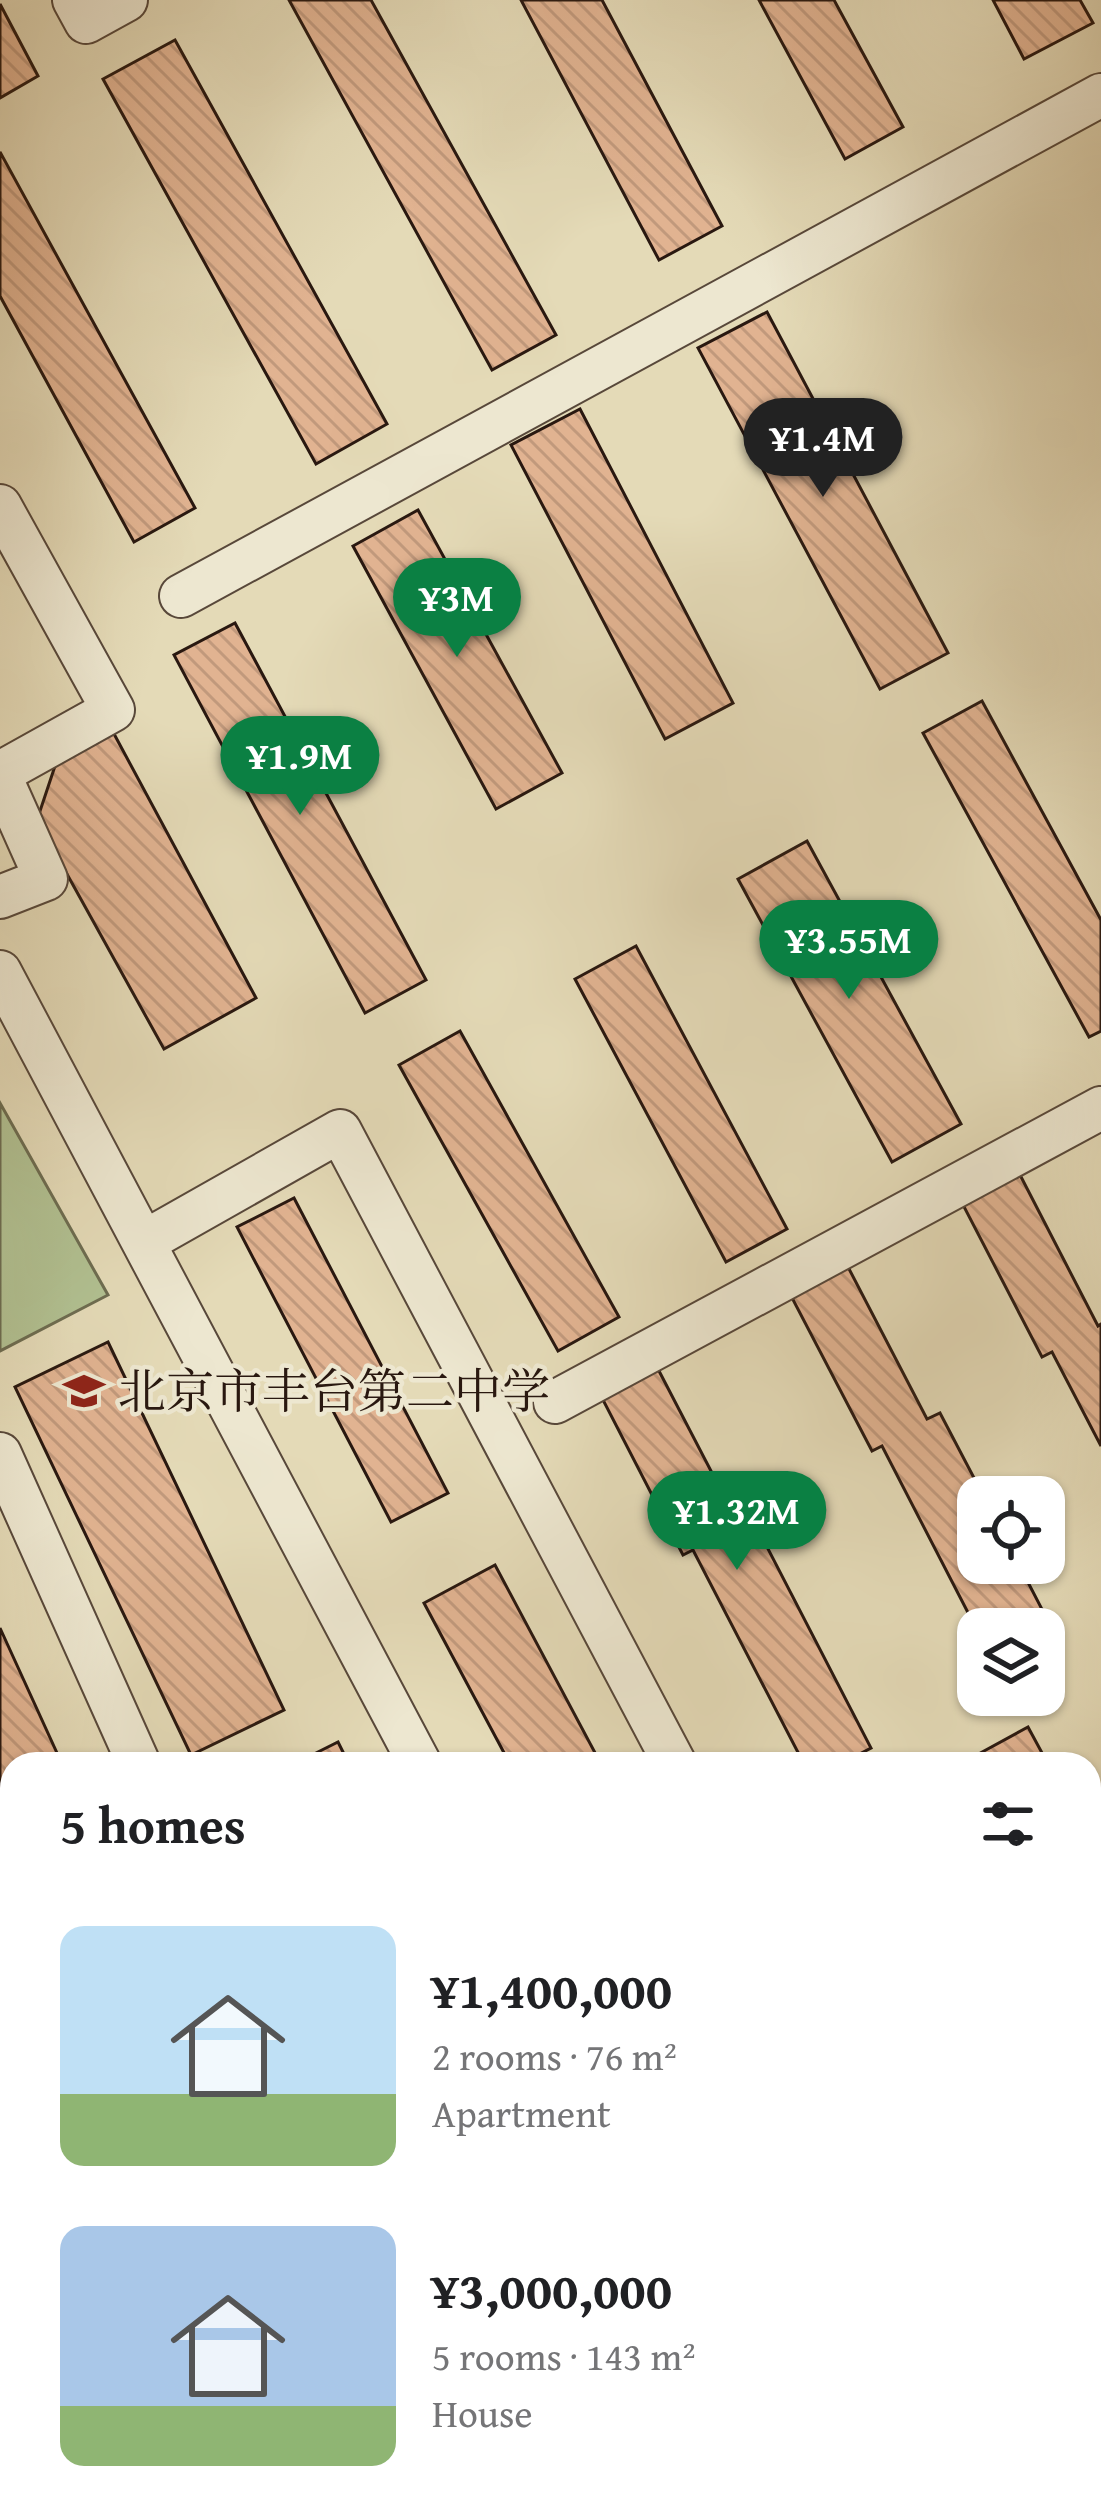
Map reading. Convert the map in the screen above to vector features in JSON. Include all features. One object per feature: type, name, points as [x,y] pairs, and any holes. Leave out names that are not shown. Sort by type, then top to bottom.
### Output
[{"type":"street","points":[[74,0],[86,22],[126,0]]},
{"type":"street","points":[[182,596],[1101,95]]},
{"type":"street","points":[[0,506],[113,710],[0,774],[46,879],[0,897]]},
{"type":"street","points":[[0,972],[414,1752]]},
{"type":"street","points":[[555,1402],[1101,1108]]},
{"type":"street","points":[[144,1242],[340,1131],[669,1752]]},
{"type":"street","points":[[0,1454],[134,1752]]},
{"type":"green space","points":[[0,1103],[108,1295],[0,1351]]},
{"type":"building","points":[[289,0],[371,0],[556,335],[492,370]]},
{"type":"building","points":[[521,0],[602,0],[722,226],[659,260]]},
{"type":"building","points":[[759,0],[834,0],[903,127],[845,159]]},
{"type":"building","points":[[993,0],[1080,0],[1093,23],[1024,59]]},
{"type":"building","points":[[0,4],[38,76],[0,98]]},
{"type":"building","points":[[175,40],[387,424],[316,464],[103,79]]},
{"type":"building","points":[[0,152],[195,508],[134,542],[0,296]]},
{"type":"building","points":[[767,312],[948,653],[880,689],[698,348]]},
{"type":"building","points":[[580,409],[733,703],[665,739],[511,445]]},
{"type":"building","points":[[418,510],[562,773],[496,809],[353,546]]},
{"type":"building","points":[[235,623],[426,980],[365,1013],[174,655]]},
{"type":"building","points":[[982,701],[1101,920],[1101,1031],[1089,1037],[923,733]]},
{"type":"building","points":[[113,732],[256,998],[164,1049],[37,820],[55,766]]},
{"type":"building","points":[[807,841],[961,1124],[892,1162],[738,879]]},
{"type":"building","points":[[636,946],[787,1229],[726,1262],[575,979]]},
{"type":"building","points":[[460,1031],[619,1317],[558,1351],[399,1065]]},
{"type":"building","points":[[1018,1171],[1098,1326],[1101,1324],[1101,1446],[1052,1352],[1042,1357],[961,1201]]},
{"type":"building","points":[[294,1198],[448,1493],[391,1522],[237,1227]]},
{"type":"building","points":[[847,1265],[927,1419],[940,1413],[973,1476],[957,1476],[957,1584],[1029,1584],[1041,1608],[966,1608],[882,1446],[872,1451],[790,1294]]},
{"type":"building","points":[[108,1342],[284,1710],[190,1752],[15,1387]]},
{"type":"building","points":[[658,1369],[738,1523],[751,1516],[871,1748],[798,1752],[693,1550],[683,1555],[602,1398]]},
{"type":"building","points":[[495,1565],[595,1752],[504,1752],[424,1603]]},
{"type":"building","points":[[0,1628],[57,1752],[0,1752]]},
{"type":"building","points":[[1028,1727],[1042,1752],[982,1752]]},
{"type":"building","points":[[338,1742],[343,1752],[318,1752]]},
{"type":"place","name":"北京市丰台第二中学","points":[[84,1391]]}]
